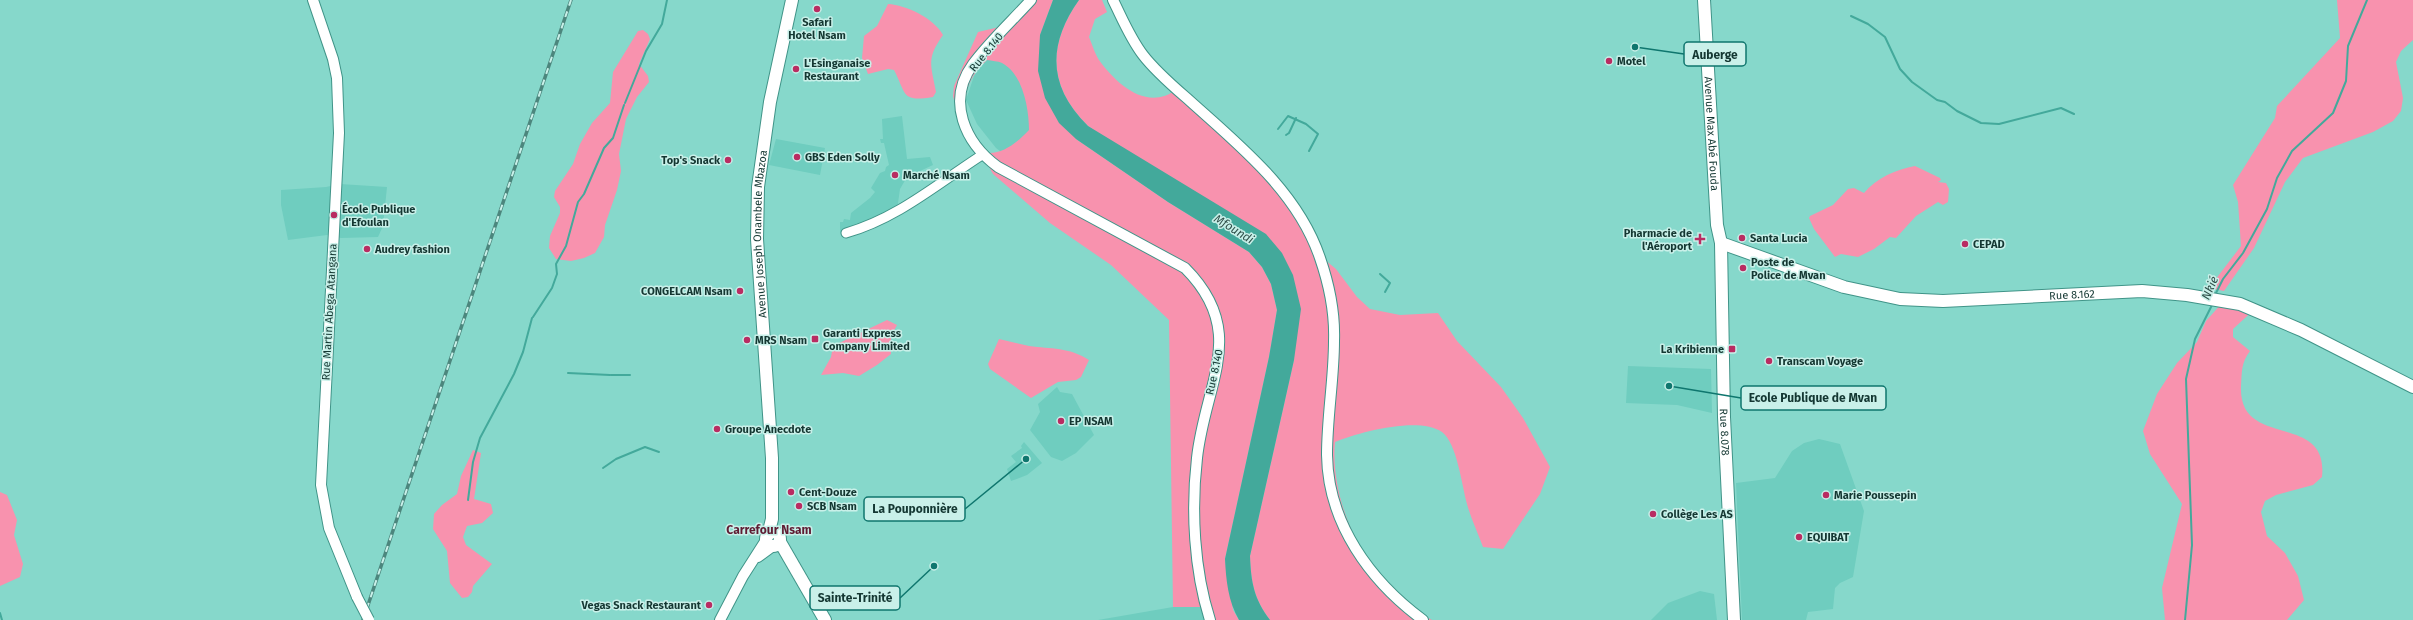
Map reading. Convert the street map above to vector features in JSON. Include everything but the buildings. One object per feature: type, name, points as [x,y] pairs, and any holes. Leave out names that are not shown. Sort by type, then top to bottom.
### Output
[{"type":"main road","name":"Rue Martin Abega Atangana","points":[[313,0],[333,59],[338,98],[339,133],[321,485],[329,528],[357,597],[369,620]]},
{"type":"main road","name":"Avenue Joseph Onambele Mbazoa","points":[[773,541],[772,458],[757,239],[757,208],[765,133],[792,0]]},
{"type":"main road","name":"Rue 8.140","points":[[1031,0],[973,65],[964,82],[961,100],[964,126],[982,155],[998,167],[1185,268],[1201,284],[1212,304],[1220,340],[1216,372],[1201,428],[1197,458],[1195,514],[1200,578],[1210,620]]},
{"type":"main road","points":[[1112,0],[1130,36],[1143,55],[1176,89],[1262,167],[1284,193],[1311,238],[1326,275],[1332,305],[1334,340],[1327,456],[1334,504],[1346,533],[1380,583],[1399,603],[1423,620]]},
{"type":"main road","name":"Avenue Max Abé Fouda","points":[[1704,0],[1717,225],[1721,243]]},
{"type":"main road","name":"Rue 8.162","points":[[1721,243],[1844,287],[1900,299],[1943,301],[2142,291],[2187,295],[2240,304],[2301,330],[2413,387]]},
{"type":"main road","name":"Rue 8.078","points":[[1721,243],[1724,417],[1734,620]]},
{"type":"main road","points":[[720,620],[743,576],[756,558],[773,541],[786,554],[825,620]]},
{"type":"street","points":[[846,233],[886,219],[911,205],[982,155]]},
{"type":"shaded area","points":[[1031,0],[1053,0],[1040,35],[1076,139],[1168,202],[1249,252],[1262,267],[1271,284],[1277,310],[1269,357],[1225,559],[1233,610],[1239,620],[1210,620],[1206,607],[1173,607],[1169,320],[1111,265],[1050,223],[993,174],[956,108],[953,96],[954,86],[978,32],[1008,25]],"holes":[[[987,60],[1002,63],[1015,75],[1020,83],[1026,102],[1029,122],[1029,130],[1016,142],[1005,149],[994,153],[988,153],[979,141],[968,118],[966,106],[966,94],[970,83],[977,71]]]},
{"type":"shaded area","points":[[1079,0],[1102,0],[1107,12],[1095,19],[1089,37],[1099,60],[1115,78],[1124,86],[1144,97],[1155,98],[1166,95],[1177,89],[1284,193],[1319,255],[1336,269],[1357,297],[1370,309],[1400,315],[1438,313],[1457,341],[1501,387],[1523,418],[1550,467],[1540,494],[1503,549],[1483,547],[1469,510],[1452,445],[1442,432],[1432,427],[1404,425],[1373,430],[1335,442],[1335,467],[1339,493],[1347,519],[1359,544],[1373,568],[1391,589],[1410,606],[1432,620],[1270,620],[1260,605],[1254,590],[1250,556],[1294,360],[1293,275],[1088,126],[1075,111],[1065,96],[1059,81],[1056,65],[1057,49],[1061,33]]},
{"type":"shaded area","points":[[2337,0],[2413,0],[2413,40],[2401,51],[2396,62],[2403,98],[2401,111],[2393,121],[2373,132],[2303,158],[2285,182],[2254,248],[2224,291],[2209,288],[2241,246],[2238,202],[2233,185],[2275,118],[2277,106],[2340,38]]},
{"type":"shaded area","points":[[888,4],[903,7],[919,14],[933,23],[943,35],[934,50],[931,62],[936,92],[933,97],[915,98],[906,95],[894,70],[888,69],[868,74],[862,58],[864,36],[877,26]]},
{"type":"shaded area","points":[[1014,23],[1047,118],[1009,158],[996,148],[977,124],[966,100],[974,76]]},
{"type":"shaded area","points":[[643,30],[648,34],[650,39],[639,64],[648,76],[649,82],[637,97],[626,119],[619,154],[621,171],[617,190],[605,225],[604,237],[595,253],[584,258],[571,261],[556,259],[549,248],[550,236],[560,213],[560,207],[554,197],[555,191],[573,164],[580,144],[592,123],[610,103],[613,72],[638,31]]},
{"type":"shaded area","name":"Marché Nsam","points":[[902,116],[907,159],[930,157],[933,165],[907,177],[900,189],[897,210],[840,234],[840,222],[843,222],[844,219],[850,220],[851,213],[870,198],[875,192],[871,188],[880,173],[885,171],[886,167],[889,165],[884,143],[881,143],[880,139],[883,139],[882,119]]},
{"type":"shaded area","name":"GBS Eden Solly","points":[[776,139],[825,148],[820,175],[769,165]]},
{"type":"shaded area","points":[[1915,166],[1940,178],[1941,180],[1938,182],[1946,183],[1949,189],[1948,202],[1943,205],[1938,202],[1916,216],[1896,238],[1890,237],[1874,249],[1858,257],[1841,254],[1835,257],[1814,229],[1809,218],[1810,216],[1833,205],[1848,189],[1854,188],[1864,193],[1874,183],[1887,175],[1901,169]]},
{"type":"shaded area","name":"École Publique d'Efoulan","points":[[340,184],[387,187],[383,226],[378,237],[341,238],[327,235],[288,240],[281,205],[281,190],[326,187]]},
{"type":"shaded area","points":[[2223,302],[2257,307],[2233,329],[2233,337],[2250,351],[2243,363],[2242,371],[2241,386],[2244,406],[2253,418],[2267,426],[2299,436],[2312,444],[2320,457],[2322,477],[2313,485],[2276,495],[2265,501],[2261,512],[2267,536],[2285,553],[2298,576],[2304,600],[2287,620],[2165,620],[2162,588],[2182,504],[2150,454],[2143,431],[2157,394],[2177,363],[2197,342],[2206,321]]},
{"type":"shaded area","points":[[887,320],[897,325],[891,336],[891,354],[859,376],[843,373],[821,375],[831,357],[833,346]]},
{"type":"shaded area","points":[[999,339],[1029,346],[1067,351],[1089,360],[1081,377],[1076,380],[1058,382],[1031,398],[990,369],[988,364]]},
{"type":"shaded area","points":[[1628,366],[1711,369],[1712,413],[1677,405],[1626,403]]},
{"type":"shaded area","name":"EP NSAM","points":[[1057,387],[1060,392],[1072,394],[1094,435],[1076,453],[1062,461],[1051,457],[1030,430],[1040,412],[1038,404]]},
{"type":"shaded area","points":[[1819,439],[1840,444],[1864,511],[1853,577],[1840,583],[1835,588],[1833,609],[1808,612],[1806,620],[1742,620],[1736,483],[1775,478],[1792,451],[1804,443]]},
{"type":"shaded area","points":[[1024,442],[1042,463],[1027,475],[1011,481],[1007,469],[1016,462],[1011,456],[1022,448],[1021,446]]},
{"type":"shaded area","points":[[473,450],[481,453],[474,499],[491,504],[493,513],[482,523],[467,526],[463,537],[466,545],[492,564],[473,586],[472,592],[468,597],[462,598],[450,583],[447,551],[433,529],[434,514],[442,505],[457,494],[461,476]]},
{"type":"shaded area","points":[[0,492],[7,495],[17,520],[14,535],[23,564],[20,577],[0,586]]},
{"type":"shaded area","points":[[1700,591],[1714,594],[1717,620],[1651,620],[1668,603]]},
{"type":"shaded area","points":[[1173,607],[1206,607],[1210,620],[1098,620]]},
{"type":"water","name":"Mfoundi","points":[[1053,0],[1079,0],[1061,33],[1057,49],[1056,65],[1059,81],[1065,96],[1088,126],[1266,234],[1282,253],[1293,275],[1301,309],[1294,360],[1250,556],[1254,590],[1260,605],[1270,620],[1239,620],[1230,598],[1225,559],[1269,357],[1277,310],[1271,284],[1262,267],[1249,252],[1168,202],[1076,139],[1059,123],[1045,98],[1038,71],[1040,35]]},
{"type":"waterway","points":[[625,103],[646,51],[662,24],[667,0]]},
{"type":"waterway","name":"Nkié","points":[[2215,295],[2223,279],[2243,253],[2267,209],[2277,178],[2292,151],[2333,113],[2346,81],[2348,46],[2367,0]]},
{"type":"waterway","points":[[1851,16],[1868,24],[1885,37],[1900,69],[1912,82],[1937,100],[1945,102],[1957,111],[1981,123],[1999,124],[2061,108],[2074,114]]},
{"type":"waterway","points":[[533,317],[552,288],[557,274],[556,264],[566,246],[578,202],[584,194],[604,148],[613,138],[624,105]]},
{"type":"waterway","points":[[1278,129],[1288,116],[1306,124],[1318,134],[1309,151]]},
{"type":"waterway","points":[[1286,135],[1289,133],[1296,118]]},
{"type":"waterway","points":[[1380,274],[1390,283],[1385,292]]},
{"type":"waterway","name":"Nkié","points":[[2185,620],[2192,545],[2186,379],[2195,339],[2213,303]]},
{"type":"waterway","points":[[468,500],[473,462],[480,438],[514,374],[523,352],[532,318]]},
{"type":"waterway","points":[[568,373],[610,375]]},
{"type":"waterway","points":[[611,375],[630,375]]},
{"type":"waterway","points":[[603,468],[616,459],[645,447],[659,452]]},
{"type":"waterway","points":[[0,613],[2,620]]},
{"type":"railway","points":[[363,620],[571,0]]},
{"type":"place","name":"Safari Hotel Nsam","points":[[817,9]]},
{"type":"place","name":"Auberge","points":[[1635,47]]},
{"type":"place","name":"Motel","points":[[1609,61]]},
{"type":"place","name":"L'Esinganaise Restaurant","points":[[796,69]]},
{"type":"place","name":"GBS Eden Solly","points":[[797,157]]},
{"type":"place","name":"Top's Snack","points":[[728,160]]},
{"type":"place","name":"Marché Nsam","points":[[895,175]]},
{"type":"place","name":"École Publique d'Efoulan","points":[[334,215]]},
{"type":"place","name":"Santa Lucia","points":[[1742,238]]},
{"type":"place","name":"Pharmacie de l'Aéroport","points":[[1700,239]]},
{"type":"place","name":"CEPAD","points":[[1965,244]]},
{"type":"place","name":"Audrey fashion","points":[[367,249]]},
{"type":"place","name":"Poste de Police de Mvan","points":[[1743,268]]},
{"type":"place","name":"CONGELCAM Nsam","points":[[740,291]]},
{"type":"place","name":"Garanti Express Company Limited","points":[[815,339]]},
{"type":"place","name":"MRS Nsam","points":[[747,340]]},
{"type":"place","name":"La Kribienne","points":[[1732,349]]},
{"type":"place","name":"Transcam Voyage","points":[[1769,361]]},
{"type":"place","name":"Ecole Publique de Mvan","points":[[1669,386]]},
{"type":"place","name":"EP NSAM","points":[[1061,421]]},
{"type":"place","name":"Groupe Anecdote","points":[[717,429]]},
{"type":"place","name":"La Pouponnière","points":[[1026,459]]},
{"type":"place","name":"Cent-Douze","points":[[791,492]]},
{"type":"place","name":"Marie Poussepin","points":[[1826,495]]},
{"type":"place","name":"SCB Nsam","points":[[799,506]]},
{"type":"place","name":"Collège Les AS","points":[[1653,514]]},
{"type":"place","name":"EQUIBAT","points":[[1799,537]]},
{"type":"place","name":"Sainte-Trinité","points":[[934,566]]},
{"type":"place","name":"Vegas Snack Restaurant","points":[[709,605]]},
{"type":"district","name":"Carrefour Nsam","points":[[769,530]]}]
